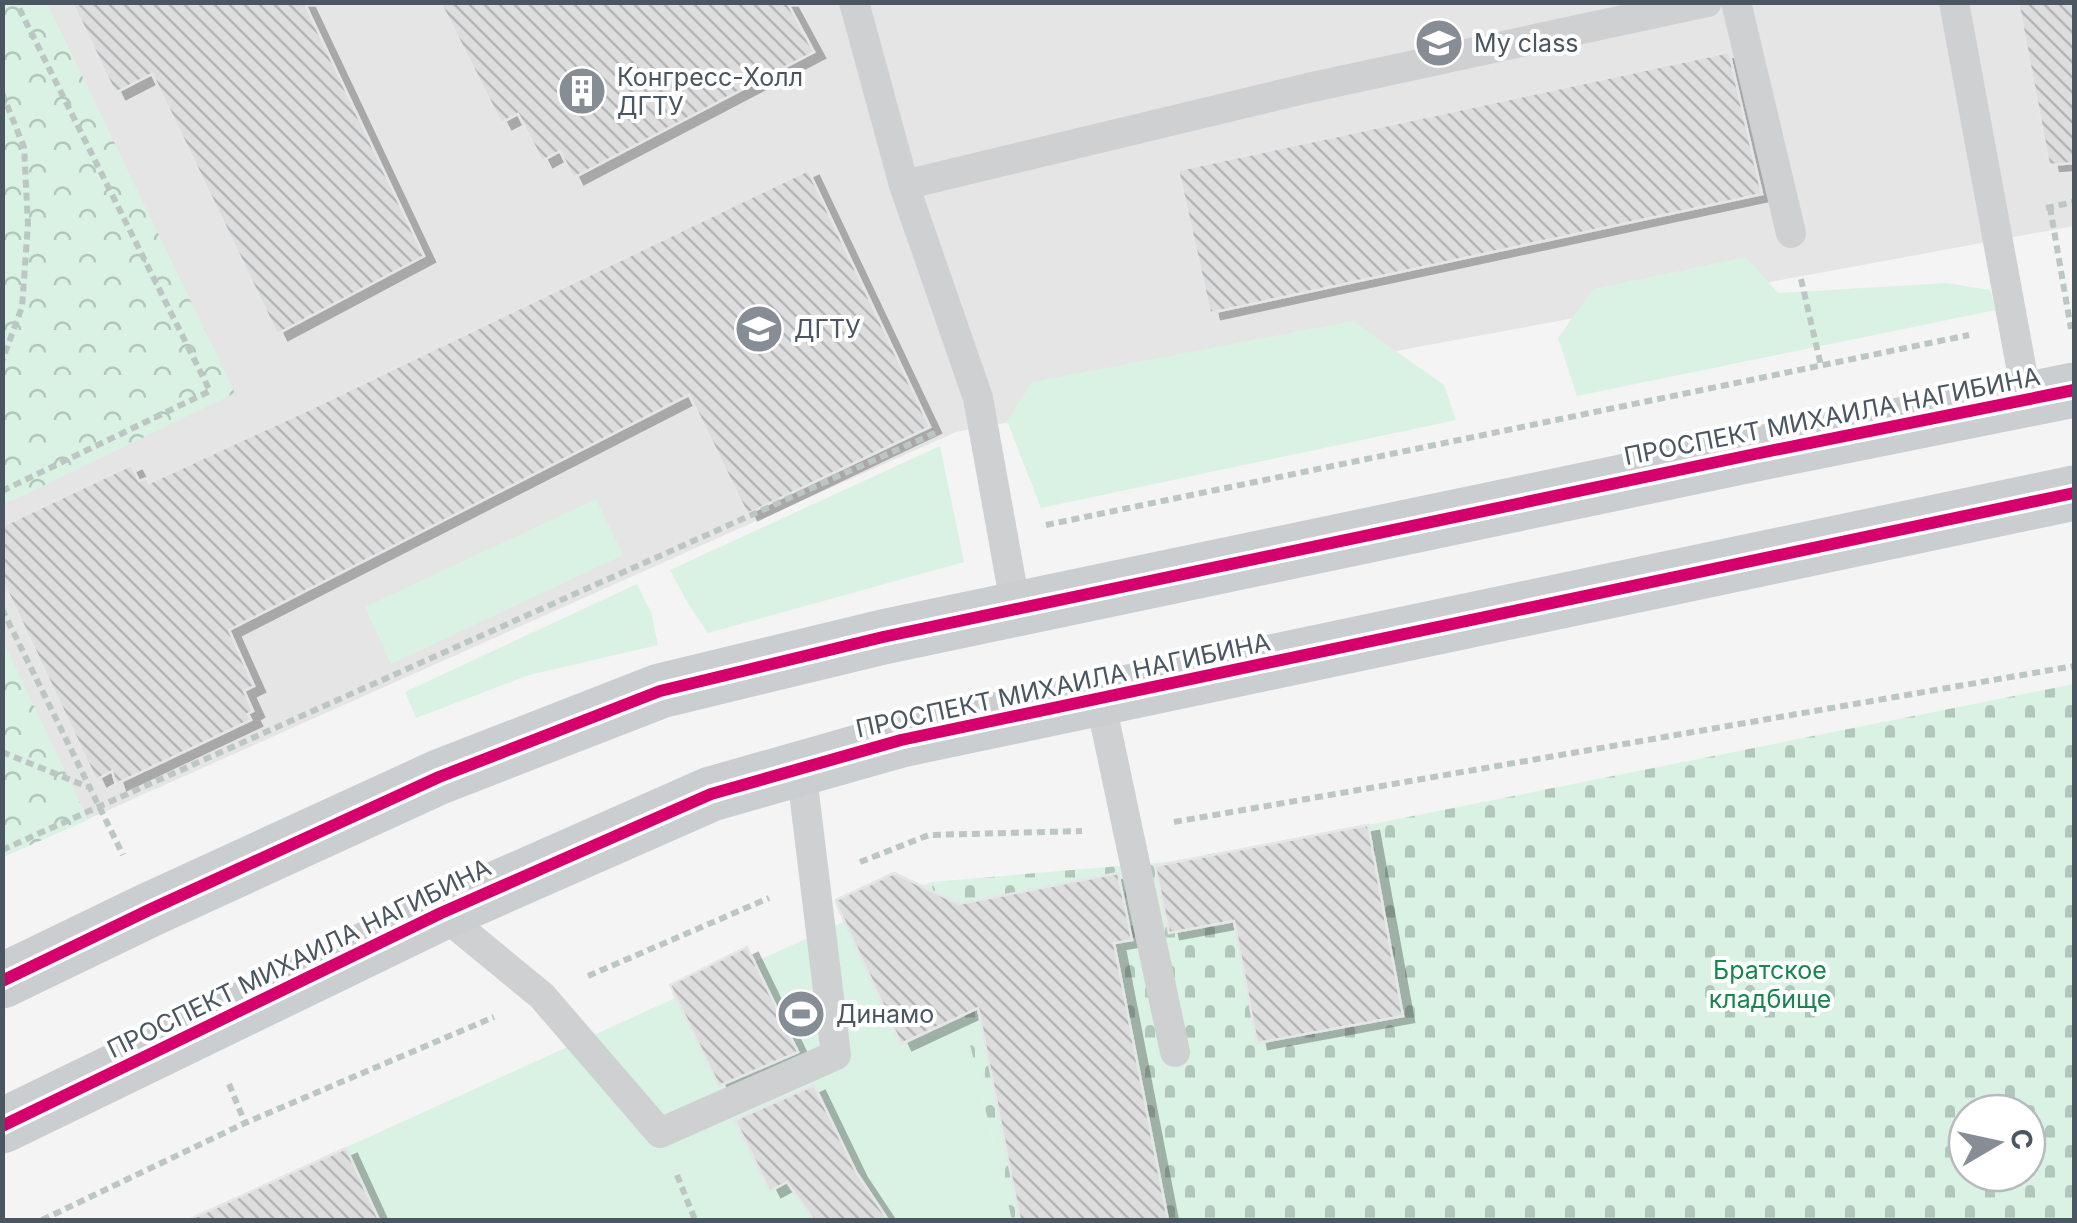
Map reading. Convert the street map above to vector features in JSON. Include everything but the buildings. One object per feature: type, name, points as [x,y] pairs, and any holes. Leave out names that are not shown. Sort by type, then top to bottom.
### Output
[{"type":"main road","name":"ПРОСПЕКТ МИХАИЛА НАГИБИНА","points":[[2,982],[438,777],[660,691],[884,637],[2051,394]]},
{"type":"main road","name":"ПРОСПЕКТ МИХАИЛА НАГИБИНА","points":[[2,1126],[441,912],[711,794],[901,740],[2074,494]]},
{"type":"lane","points":[[854,2],[904,185],[981,412],[1016,610]]},
{"type":"lane","points":[[904,185],[1308,88],[1707,2]]},
{"type":"lane","points":[[1736,2],[1791,233]]},
{"type":"lane","points":[[1954,2],[2014,326],[2051,394]]},
{"type":"lane","points":[[1100,698],[1175,1052]]},
{"type":"lane","points":[[441,912],[542,996],[660,1133],[836,1055],[801,768]]},
{"type":"path","points":[[2,491],[210,391],[16,2]]},
{"type":"path","points":[[2,93],[24,147],[28,224],[22,307],[2,361]]},
{"type":"path","points":[[2050,207],[2071,330]]},
{"type":"path","points":[[1791,233],[1820,366]]},
{"type":"path","points":[[1002,534],[2014,326]]},
{"type":"path","points":[[2,850],[981,412]]},
{"type":"path","points":[[42,1220],[245,1123],[814,879],[929,835],[1128,830],[2074,666]]},
{"type":"path","points":[[2,752],[88,787]]},
{"type":"shaded area","name":"ДГТУ","points":[[3,3],[2074,3],[2074,226],[956,432],[3,857]]},
{"type":"green space","points":[[3,2],[47,3],[235,393],[3,505]]},
{"type":"green space","points":[[1746,257],[1778,293],[1947,283],[1990,290],[1996,310],[1577,396],[1558,338],[1593,289]]},
{"type":"green space","points":[[1353,321],[1444,385],[1456,420],[1041,508],[1007,421],[1032,382]]},
{"type":"green space","points":[[940,446],[964,562],[708,633],[670,570]]},
{"type":"green space","points":[[596,499],[623,555],[391,664],[365,607]]},
{"type":"green space","points":[[637,584],[651,612],[658,645],[529,675],[416,718],[405,692]]},
{"type":"green space","points":[[3,641],[88,820],[2,857]]},
{"type":"green space","name":"Братское кладбище","points":[[2074,684],[2074,1220],[1012,1220],[931,882],[1167,862]]},
{"type":"green space","name":"Динамо","points":[[931,882],[1012,1220],[191,1220],[349,1146]]},
{"type":"cycle path","points":[[2,981],[439,777],[660,691],[883,637],[2074,390]]},
{"type":"cycle path","points":[[2,1126],[441,913],[711,794],[901,740],[2074,493]]},
{"type":"place","name":"My class","points":[[1439,43]]},
{"type":"place","name":"Конгресс-Холл ДГТУ","points":[[582,91]]},
{"type":"place","name":"ДГТУ","points":[[759,329]]},
{"type":"place","name":"Динамо","points":[[801,1014]]}]
